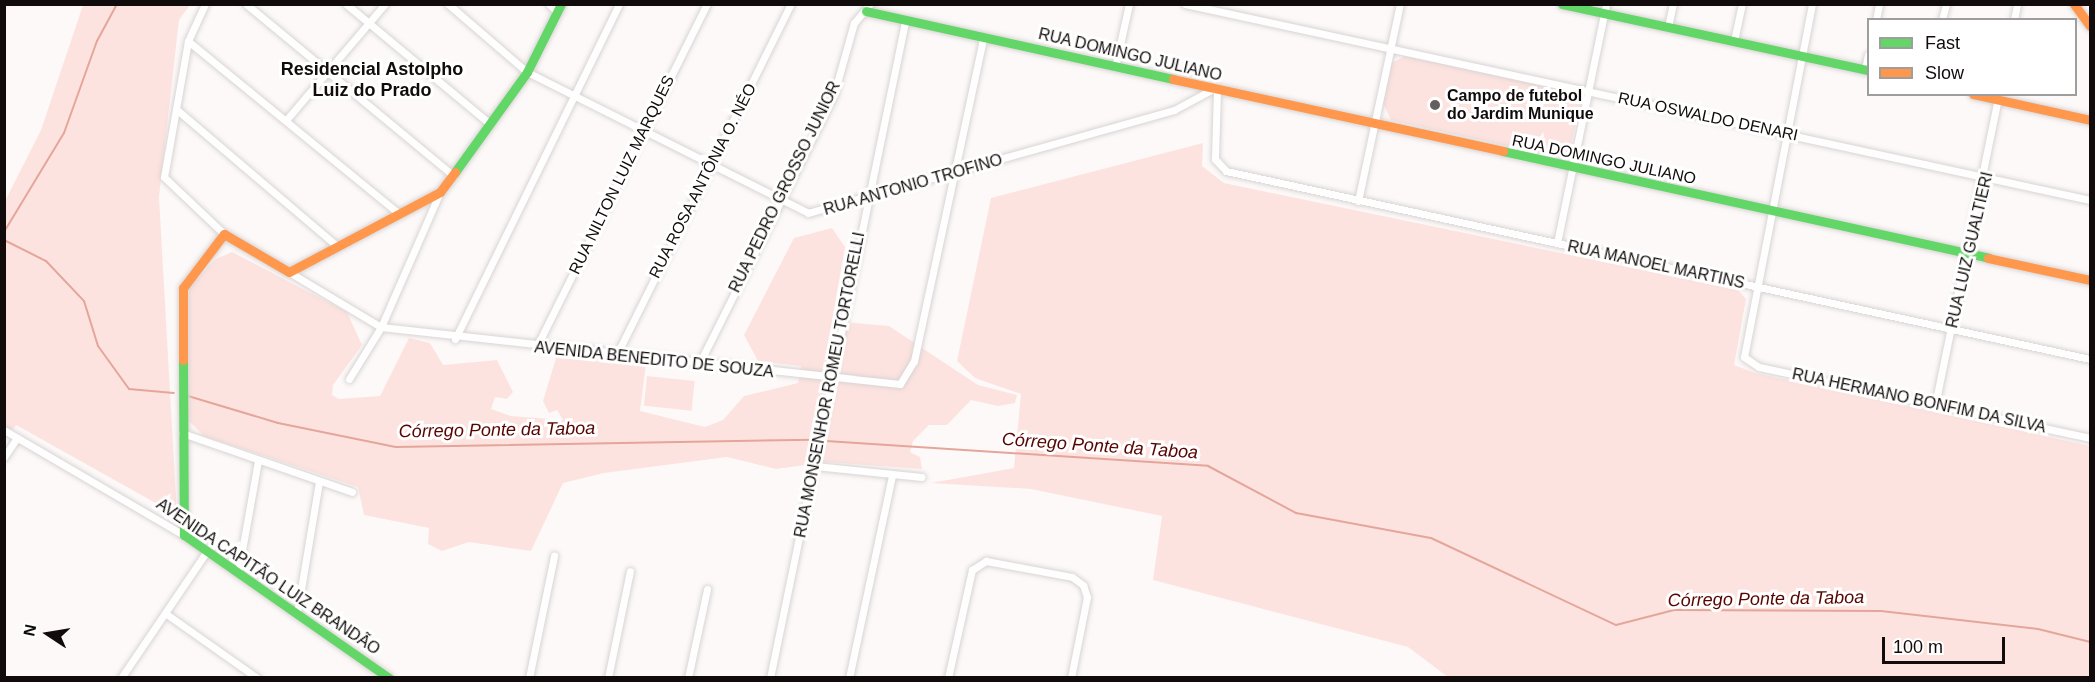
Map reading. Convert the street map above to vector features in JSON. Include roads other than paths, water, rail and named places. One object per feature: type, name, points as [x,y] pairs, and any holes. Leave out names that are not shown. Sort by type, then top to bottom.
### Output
[{"type":"street","points":[[205,4],[188,40],[165,168],[172,190],[224,234],[381,327]]},
{"type":"street","points":[[246,4],[453,175]]},
{"type":"street","points":[[346,4],[489,123]]},
{"type":"street","points":[[287,119],[385,4]]},
{"type":"street","name":"RUA ANTONIO TROFINO","points":[[448,4],[527,72],[572,98],[711,166],[777,202],[816,213],[1174,110],[1215,90]]},
{"type":"street","points":[[349,379],[381,327],[440,192],[527,72],[559,8],[549,4]]},
{"type":"street","points":[[455,339],[620,4]]},
{"type":"street","name":"RUA NILTON LUIZ MARQUES","points":[[537,346],[707,4]]},
{"type":"street","name":"RUA ROSA ANTÔNIA O. NÉO","points":[[616,357],[791,4]]},
{"type":"street","points":[[1115,67],[1129,4]]},
{"type":"street","name":"RUA OSWALDO DENARI","points":[[1185,4],[2091,200]]},
{"type":"street","points":[[1358,201],[1400,4]]},
{"type":"street","points":[[1562,4],[1607,10],[1668,27],[1867,70]]},
{"type":"street","points":[[1668,27],[1673,4]]},
{"type":"street","points":[[1734,41],[1742,4]]},
{"type":"street","points":[[1754,286],[1804,57],[1812,4]]},
{"type":"street","points":[[2074,4],[2091,26]]},
{"type":"street","name":"RUA DOMINGO JULIANO","points":[[868,8],[905,22],[2091,280]]},
{"type":"street","name":"RUA PEDRO GROSSO JUNIOR","points":[[699,364],[777,202],[834,94],[854,22],[868,8]]},
{"type":"street","points":[[1557,243],[1607,10]]},
{"type":"street","name":"RUA MONSENHOR ROMEU TORTORELLI","points":[[770,678],[815,466],[867,197],[905,22]]},
{"type":"street","points":[[953,172],[983,38]]},
{"type":"street","points":[[188,40],[287,119],[396,211]]},
{"type":"street","name":"RUA MANOEL MARTINS","points":[[1215,90],[1215,159],[1221,169],[1358,201],[2091,359]]},
{"type":"street","points":[[1999,98],[2091,120]]},
{"type":"street","name":"RUA LUIZ GUALTIERI","points":[[1935,405],[1986,177],[1999,98]]},
{"type":"street","points":[[176,109],[336,245]]},
{"type":"street","name":"AVENIDA BENEDITO DE SOUZA","points":[[381,327],[455,339],[537,346],[616,357],[699,364],[831,380],[900,384],[914,362],[953,172]]},
{"type":"street","points":[[289,272],[396,211],[440,192]]},
{"type":"street","points":[[184,535],[179,306],[189,274],[224,234]]},
{"type":"street","name":"RUA HERMANO BONFIM DA SILVA","points":[[1754,286],[1743,354],[1749,362],[2091,438]]},
{"type":"street","name":"AVENIDA CAPITÃO LUIZ BRANDÃO","points":[[4,430],[184,535],[389,678]]},
{"type":"street","points":[[182,433],[352,492]]},
{"type":"street","points":[[4,457],[17,438]]},
{"type":"street","points":[[238,573],[258,461]]},
{"type":"street","points":[[815,466],[891,476],[921,477]]},
{"type":"street","points":[[849,678],[891,476]]},
{"type":"street","points":[[297,613],[319,482]]},
{"type":"street","points":[[125,676],[207,550]]},
{"type":"street","points":[[529,678],[554,556]]},
{"type":"street","points":[[948,678],[972,570],[986,561],[1072,577],[1083,585],[1087,597],[1071,678]]},
{"type":"street","points":[[608,678],[630,571]]},
{"type":"street","points":[[688,678],[707,589]]},
{"type":"street","points":[[165,613],[256,678]]},
{"type":"waterway","points":[[4,232],[64,133],[97,41],[117,4]]},
{"type":"waterway","name":"Córrego Ponte da Taboa","points":[[4,240],[46,261],[84,301],[98,346],[129,389],[174,393]]},
{"type":"waterway","name":"Córrego Ponte da Taboa","points":[[188,396],[278,423],[396,447],[813,440]]},
{"type":"waterway","name":"Córrego Ponte da Taboa","points":[[826,441],[1208,466],[1296,513],[1431,538],[1616,625],[1674,610],[1881,611],[2038,629],[2090,642]]},
{"type":"place","name":"Campo de futebol do Jardim Munique","points":[[1435,105]]},
{"type":"district","name":"Residencial Astolpho Luiz do Prado","points":[[372,80]]}]
